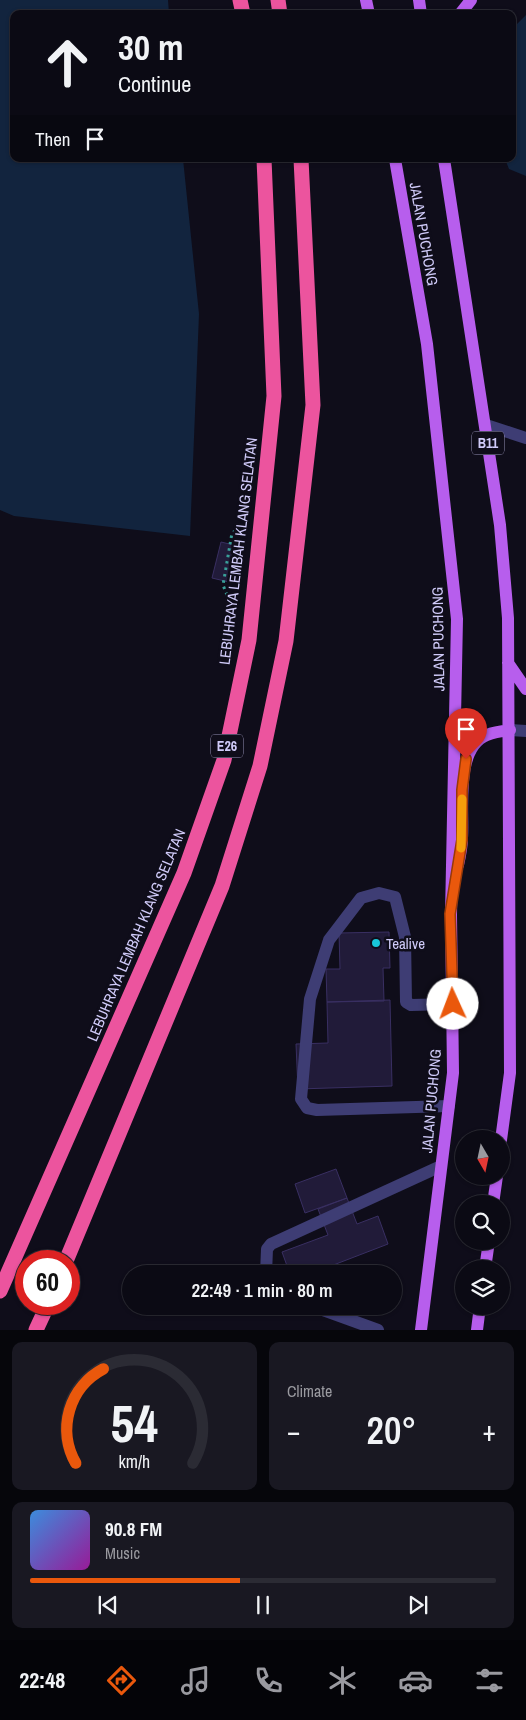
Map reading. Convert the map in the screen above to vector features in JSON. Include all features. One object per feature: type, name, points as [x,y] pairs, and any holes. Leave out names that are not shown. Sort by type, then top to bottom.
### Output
[{"type":"highway","name":"LEBUHRAYA LEMBAH KLANG SELATAN","points":[[0,1291],[184,873],[224,760],[248,640],[274,396],[264,162]]},
{"type":"highway","name":"E26","points":[[71,1250],[222,886],[260,766],[286,641],[313,405],[301,162]]},
{"type":"highway","points":[[36,1330],[43,1315]]},
{"type":"main road","points":[[463,10],[471,0]]},
{"type":"main road","name":"JALAN PUCHONG","points":[[395,162],[427,344],[457,619],[450,914],[453,1073],[421,1330]]},
{"type":"main road","name":"JALAN PUCHONG","points":[[444,162],[500,525],[508,618],[510,730],[510,1073],[502,1130]]},
{"type":"main road","points":[[508,663],[526,689]]},
{"type":"main road","points":[[450,914],[462,840],[462,790],[466,759],[472,748],[485,735],[510,730]]},
{"type":"main road","points":[[478,1330],[479,1315]]},
{"type":"street","points":[[486,425],[526,438]]},
{"type":"street","points":[[510,730],[526,731]]},
{"type":"street","points":[[449,1106],[317,1110],[307,1108],[301,1099],[310,999],[329,940],[361,898],[379,893],[395,897],[405,937],[406,1002],[411,1005],[453,1004]]},
{"type":"street","points":[[266,1265],[267,1249],[271,1244],[441,1166]]},
{"type":"street","points":[[337,1315],[378,1330]]},
{"type":"path","points":[[228,595],[223,585],[232,533],[261,516]]},
{"type":"water","points":[[0,0],[168,0],[169,10],[10,10],[10,162],[183,162],[199,314],[190,536],[14,516],[0,510]]},
{"type":"water","points":[[526,15],[526,176],[509,169],[506,162],[516,162],[516,25]]},
{"type":"building","points":[[221,542],[242,547],[233,583],[212,578]]},
{"type":"building","points":[[389,932],[390,968],[383,968],[384,1001],[327,1002],[326,969],[340,969],[339,933]]},
{"type":"building","points":[[390,1000],[392,1086],[298,1089],[296,1044],[328,1043],[327,1002]]},
{"type":"building","points":[[336,1169],[347,1198],[305,1213],[295,1184]]},
{"type":"building","points":[[347,1198],[357,1224],[378,1216],[388,1244],[333,1265],[287,1265],[282,1252],[328,1235],[318,1209]]},
{"type":"slow traffic","points":[[461,848],[462,799]]},
{"type":"place","name":"Tealive","points":[[376,943]]},
{"type":"route","points":[[453,1004],[450,914],[462,840],[462,790],[466,759]]}]
